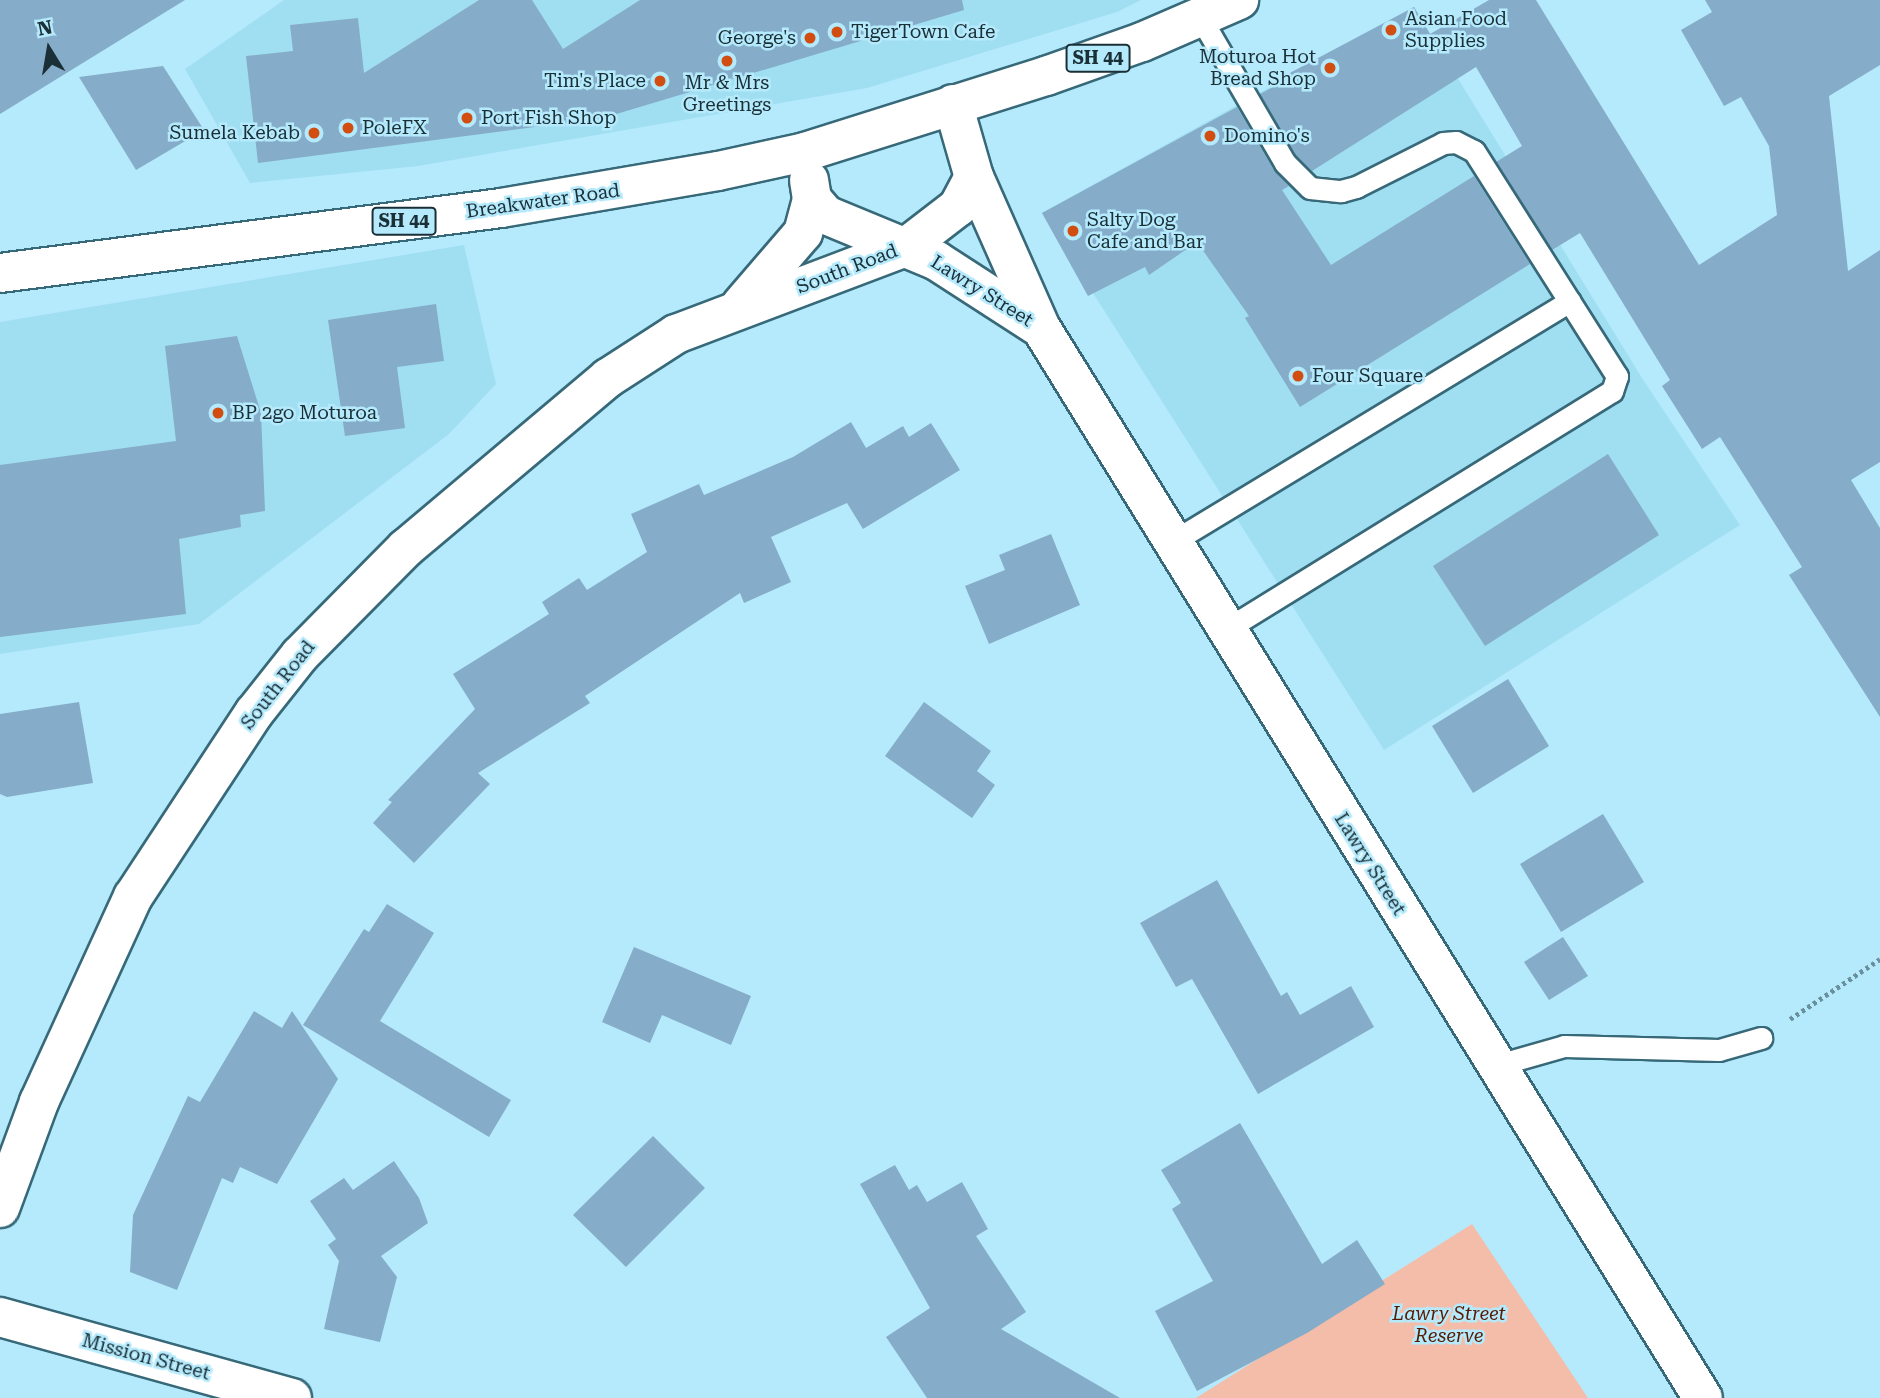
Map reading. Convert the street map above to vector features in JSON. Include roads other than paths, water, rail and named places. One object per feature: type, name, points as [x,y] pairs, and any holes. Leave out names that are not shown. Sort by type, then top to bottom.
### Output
[{"type":"main road","name":"SH 44","points":[[953,104],[1142,42],[1239,0]]},
{"type":"main road","name":"Breakwater Road","points":[[0,273],[621,191],[804,152],[953,104]]},
{"type":"main road","name":"Lawry Street","points":[[953,104],[974,177],[1041,328],[1494,1066],[1703,1398]]},
{"type":"main road","points":[[804,152],[812,199]]},
{"type":"main road","name":"South Road","points":[[0,1208],[50,1076],[133,897],[254,713],[300,654],[406,548],[587,395],[676,334],[906,247],[958,207],[974,177]]},
{"type":"main road","name":"Lawry Street","points":[[812,199],[826,215],[906,247],[993,293],[1041,328]]},
{"type":"main road","name":"South Road","points":[[734,312],[796,244],[812,199]]},
{"type":"main road","name":"Mission Street","points":[[0,1317],[292,1398]]},
{"type":"lane","points":[[1200,17],[1300,181],[1310,188],[1341,191],[1369,181],[1430,146],[1467,145],[1614,369],[1617,383],[1612,391],[1225,630]]},
{"type":"lane","points":[[1172,542],[1570,301]]},
{"type":"lane","points":[[1494,1066],[1564,1046],[1719,1050],[1761,1038]]},
{"type":"place","name":"Asian Food Supplies","points":[[1391,30]]},
{"type":"place","name":"TigerTown Cafe","points":[[837,32]]},
{"type":"place","name":"George's","points":[[810,38]]},
{"type":"place","name":"Mr & Mrs Greetings","points":[[727,61]]},
{"type":"place","name":"Moturoa Hot Bread Shop","points":[[1330,68]]},
{"type":"place","name":"Tim's Place","points":[[660,81]]},
{"type":"place","name":"Port Fish Shop","points":[[467,118]]},
{"type":"place","name":"PoleFX","points":[[348,128]]},
{"type":"place","name":"Sumela Kebab","points":[[314,133]]},
{"type":"place","name":"Domino's","points":[[1210,136]]},
{"type":"place","name":"Salty Dog Cafe and Bar","points":[[1073,231]]},
{"type":"place","name":"Four Square","points":[[1298,376]]},
{"type":"place","name":"BP 2go Moturoa","points":[[218,413]]},
{"type":"park label","name":"Lawry Street Reserve","points":[[1449,1325]]}]
